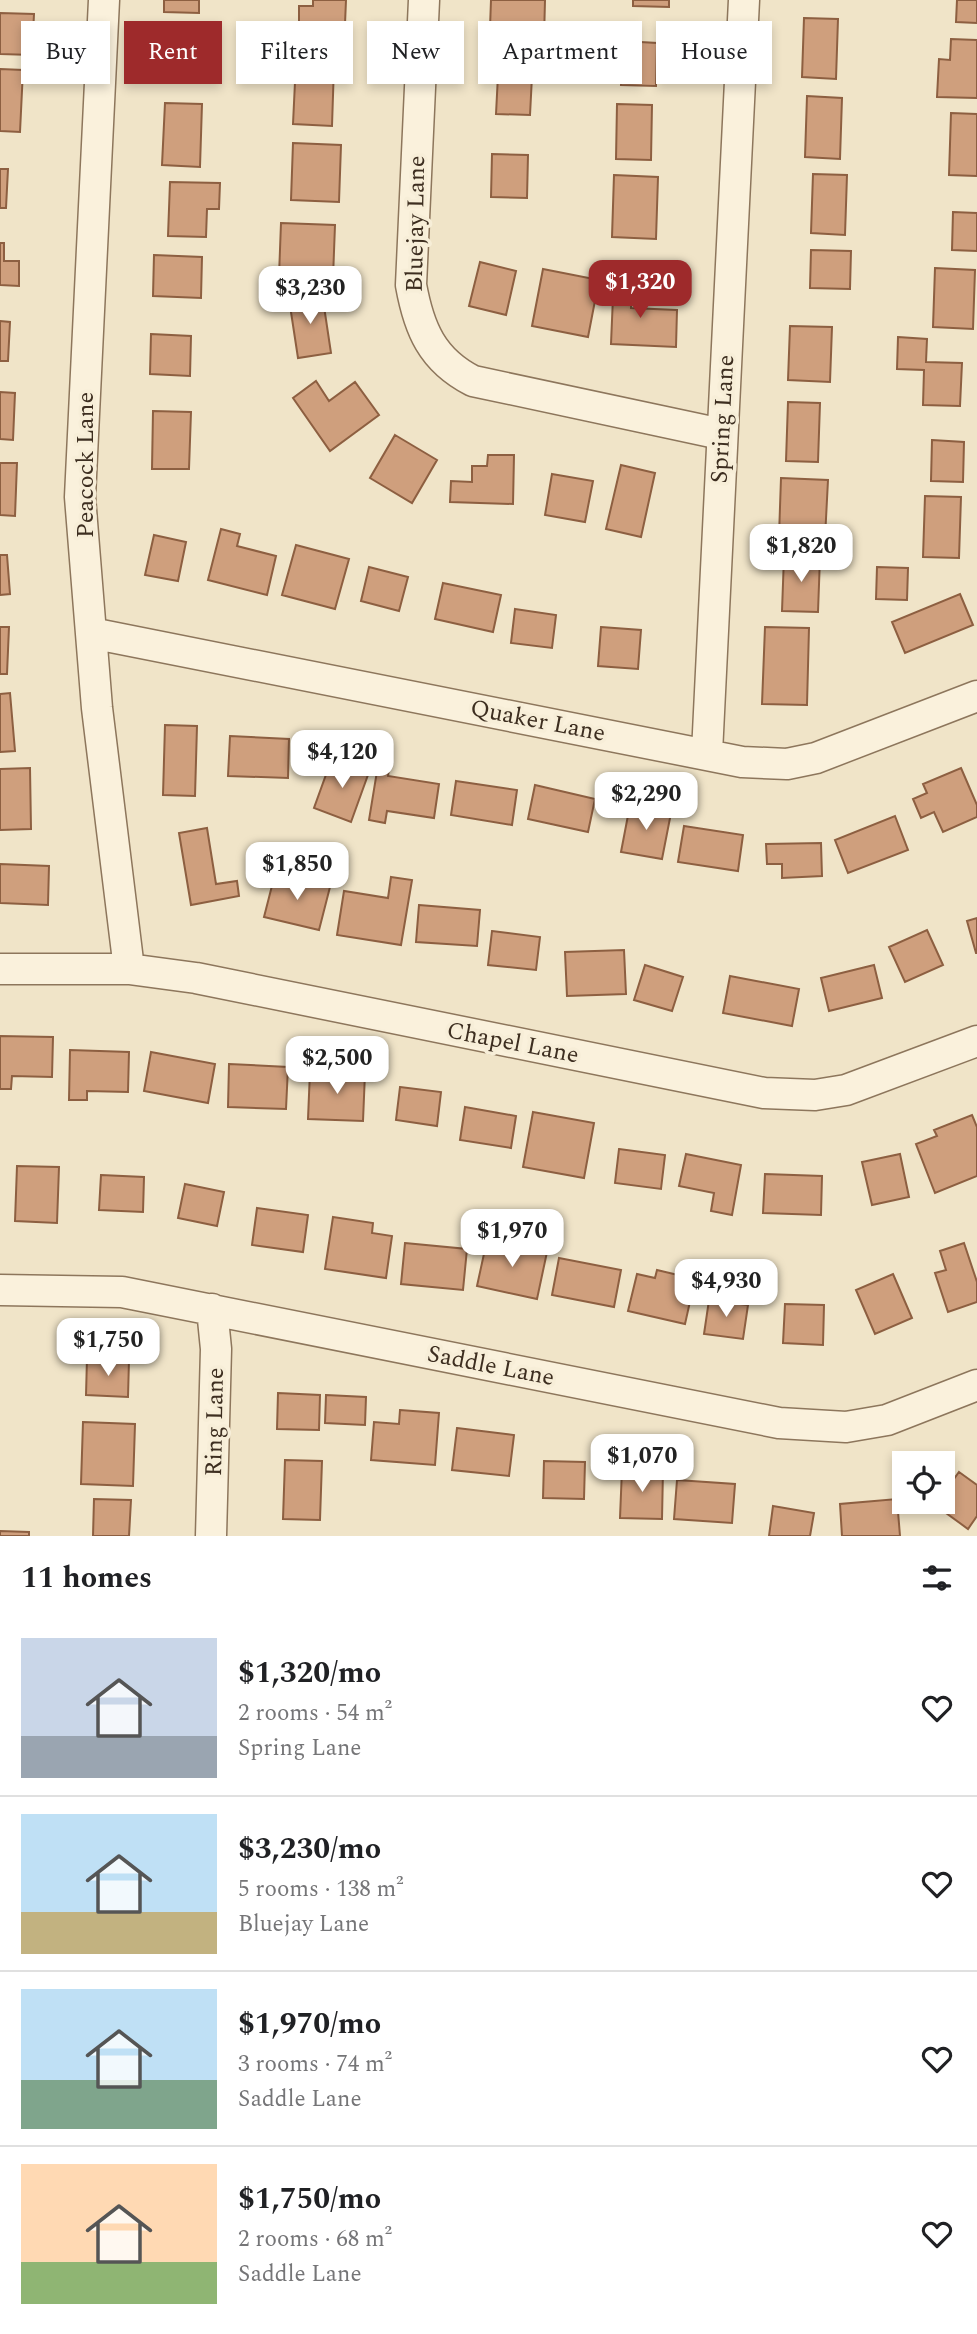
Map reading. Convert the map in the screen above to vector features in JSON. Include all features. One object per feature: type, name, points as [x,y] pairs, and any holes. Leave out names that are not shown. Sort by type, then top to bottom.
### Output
[{"type":"street","name":"Peacock Lane","points":[[104,0],[80,497],[97,708],[129,969]]},
{"type":"street","name":"Bluejay Lane","points":[[424,0],[411,285],[415,310],[435,354],[453,371],[473,381],[721,434]]},
{"type":"street","name":"Spring Lane","points":[[707,754],[744,0]]},
{"type":"street","name":"Quaker Lane","points":[[91,633],[742,762],[787,764],[816,758],[977,696]]},
{"type":"street","name":"Chapel Lane","points":[[0,970],[129,969],[196,978],[764,1093],[815,1095],[846,1090],[977,1041]]},
{"type":"street","name":"Saddle Lane","points":[[0,1290],[122,1292],[779,1423],[846,1427],[887,1420],[977,1385]]},
{"type":"street","name":"Ring Lane","points":[[211,1536],[216,1349],[212,1309]]},
{"type":"building","points":[[164,0],[199,0],[199,13],[164,12]]},
{"type":"building","points":[[313,0],[346,0],[345,21],[299,21],[299,6],[313,6]]},
{"type":"building","points":[[491,0],[545,0],[544,21],[490,21]]},
{"type":"building","points":[[633,0],[669,0],[669,7],[633,6]]},
{"type":"building","points":[[957,0],[977,0],[977,23],[956,22]]},
{"type":"building","points":[[0,13],[34,14],[34,21],[21,21],[21,55],[0,54]]},
{"type":"building","points":[[804,18],[838,19],[836,79],[802,77]]},
{"type":"building","points":[[951,39],[977,40],[977,98],[937,97],[939,59],[950,60]]},
{"type":"building","points":[[642,42],[656,43],[656,86],[621,85],[642,84]]},
{"type":"building","points":[[0,69],[21,70],[20,132],[0,131]]},
{"type":"building","points":[[295,84],[333,84],[332,126],[293,124]]},
{"type":"building","points":[[498,84],[532,84],[530,115],[496,114]]},
{"type":"building","points":[[807,96],[842,98],[840,159],[805,157]]},
{"type":"building","points":[[165,103],[202,104],[200,167],[162,165]]},
{"type":"building","points":[[617,104],[652,105],[651,160],[616,159]]},
{"type":"building","points":[[951,113],[977,114],[977,176],[949,175]]},
{"type":"building","points":[[293,143],[341,145],[339,202],[291,200]]},
{"type":"building","points":[[492,154],[528,155],[527,198],[491,197]]},
{"type":"building","points":[[0,169],[8,169],[6,208],[0,208]]},
{"type":"building","points":[[813,174],[847,175],[845,235],[811,233]]},
{"type":"building","points":[[614,175],[658,177],[656,239],[612,237]]},
{"type":"building","points":[[170,182],[220,183],[219,209],[207,209],[206,237],[168,236]]},
{"type":"building","points":[[953,212],[977,213],[977,251],[952,250]]},
{"type":"building","points":[[281,223],[335,225],[333,278],[279,276]]},
{"type":"building","points":[[0,243],[4,243],[4,261],[19,261],[19,286],[0,285]]},
{"type":"building","points":[[811,250],[851,251],[850,289],[810,288]]},
{"type":"building","points":[[154,255],[202,257],[201,298],[153,296]]},
{"type":"building","points":[[480,262],[516,271],[506,315],[469,306]]},
{"type":"building","points":[[935,268],[975,270],[973,329],[933,327]]},
{"type":"building","points":[[543,269],[599,280],[588,337],[532,326]]},
{"type":"building","points":[[614,273],[632,274],[631,308],[677,310],[676,347],[611,344]]},
{"type":"building","points":[[322,293],[331,353],[298,358],[289,299]]},
{"type":"building","points":[[0,321],[10,322],[8,361],[0,361]]},
{"type":"building","points":[[790,326],[832,327],[830,382],[788,380]]},
{"type":"building","points":[[151,334],[191,336],[190,376],[150,374]]},
{"type":"building","points":[[898,337],[927,339],[926,362],[962,363],[960,406],[923,405],[924,370],[897,369]]},
{"type":"building","points":[[316,381],[329,401],[355,382],[379,415],[330,451],[293,398]]},
{"type":"building","points":[[0,392],[15,393],[13,440],[0,439]]},
{"type":"building","points":[[788,402],[820,403],[818,462],[786,461]]},
{"type":"building","points":[[153,411],[191,412],[189,469],[152,469]]},
{"type":"building","points":[[395,435],[437,460],[412,503],[370,478]]},
{"type":"building","points":[[932,440],[964,442],[963,482],[931,481]]},
{"type":"building","points":[[488,455],[514,455],[513,504],[450,502],[451,481],[472,482],[472,466],[487,466]]},
{"type":"building","points":[[0,463],[17,463],[15,516],[0,515]]},
{"type":"building","points":[[621,465],[655,473],[641,537],[606,529]]},
{"type":"building","points":[[552,474],[593,481],[585,522],[545,515]]},
{"type":"building","points":[[781,478],[828,480],[825,538],[779,536]]},
{"type":"building","points":[[925,496],[961,497],[959,558],[923,557]]},
{"type":"building","points":[[221,529],[240,534],[237,546],[276,556],[267,595],[208,580]]},
{"type":"building","points":[[154,535],[186,542],[178,581],[145,575]]},
{"type":"building","points":[[296,545],[349,559],[335,609],[282,595]]},
{"type":"building","points":[[0,555],[7,555],[10,594],[0,595]]},
{"type":"building","points":[[784,556],[820,557],[818,612],[782,611]]},
{"type":"building","points":[[369,567],[408,577],[399,611],[361,601]]},
{"type":"building","points":[[877,567],[908,568],[907,600],[876,599]]},
{"type":"building","points":[[443,583],[501,595],[493,632],[435,619]]},
{"type":"building","points":[[960,594],[973,625],[905,653],[892,622]]},
{"type":"building","points":[[515,609],[556,615],[552,648],[511,643]]},
{"type":"building","points":[[0,627],[9,627],[7,674],[0,674]]},
{"type":"building","points":[[601,627],[641,630],[638,669],[598,666]]},
{"type":"building","points":[[765,627],[809,628],[807,705],[762,704]]},
{"type":"building","points":[[10,693],[15,751],[0,752],[0,694]]},
{"type":"building","points":[[165,725],[197,726],[195,796],[163,795]]},
{"type":"building","points":[[230,736],[289,739],[288,778],[228,776]]},
{"type":"building","points":[[332,758],[369,772],[351,822],[314,808]]},
{"type":"building","points":[[379,759],[390,761],[388,776],[439,784],[434,818],[387,811],[385,823],[369,820]]},
{"type":"building","points":[[30,768],[31,829],[0,830],[0,769]]},
{"type":"building","points":[[961,768],[977,805],[977,817],[943,832],[934,812],[921,818],[913,799],[927,793],[923,784]]},
{"type":"building","points":[[456,781],[517,790],[512,825],[451,815]]},
{"type":"building","points":[[535,785],[595,799],[588,832],[528,819]]},
{"type":"building","points":[[630,805],[671,813],[662,859],[621,852]]},
{"type":"building","points":[[895,816],[908,850],[848,873],[835,840]]},
{"type":"building","points":[[684,826],[743,835],[738,871],[678,862]]},
{"type":"building","points":[[207,828],[216,884],[237,881],[239,896],[191,905],[179,833]]},
{"type":"building","points":[[821,843],[822,876],[782,878],[782,864],[767,864],[766,844]]},
{"type":"building","points":[[0,864],[49,866],[48,905],[0,903]]},
{"type":"building","points":[[275,874],[330,887],[319,930],[264,917]]},
{"type":"building","points":[[391,877],[412,880],[401,945],[337,935],[344,891],[388,898]]},
{"type":"building","points":[[419,905],[480,910],[477,946],[416,942]]},
{"type":"building","points":[[977,918],[977,953],[976,953],[967,921]]},
{"type":"building","points":[[927,930],[943,965],[905,982],[889,947]]},
{"type":"building","points":[[492,931],[540,937],[536,970],[488,965]]},
{"type":"building","points":[[624,950],[626,994],[567,996],[565,952]]},
{"type":"building","points":[[645,965],[683,977],[672,1011],[634,1000]]},
{"type":"building","points":[[874,965],[882,998],[829,1011],[821,978]]},
{"type":"building","points":[[730,976],[799,989],[792,1026],[723,1013]]},
{"type":"building","points":[[0,1036],[53,1037],[52,1077],[12,1076],[11,1089],[0,1089]]},
{"type":"building","points":[[70,1050],[129,1052],[128,1092],[87,1091],[87,1100],[69,1100]]},
{"type":"building","points":[[151,1052],[215,1064],[208,1103],[144,1091]]},
{"type":"building","points":[[229,1064],[288,1067],[286,1109],[228,1107]]},
{"type":"building","points":[[310,1071],[365,1073],[363,1121],[308,1119]]},
{"type":"building","points":[[400,1087],[441,1092],[437,1126],[396,1120]]},
{"type":"building","points":[[465,1107],[516,1116],[511,1148],[460,1140]]},
{"type":"building","points":[[533,1112],[594,1123],[584,1178],[523,1167]]},
{"type":"building","points":[[972,1115],[977,1127],[977,1176],[935,1193],[916,1144],[937,1136],[934,1130]]},
{"type":"building","points":[[619,1149],[665,1155],[661,1189],[615,1183]]},
{"type":"building","points":[[686,1154],[741,1165],[732,1215],[711,1211],[714,1193],[679,1186]]},
{"type":"building","points":[[900,1154],[909,1197],[872,1205],[862,1162]]},
{"type":"building","points":[[17,1166],[59,1167],[57,1223],[15,1221]]},
{"type":"building","points":[[765,1174],[822,1176],[821,1215],[763,1213]]},
{"type":"building","points":[[101,1175],[144,1177],[143,1212],[99,1210]]},
{"type":"building","points":[[185,1184],[224,1192],[217,1226],[178,1218]]},
{"type":"building","points":[[257,1208],[308,1215],[303,1252],[252,1245]]},
{"type":"building","points":[[333,1217],[373,1223],[372,1233],[392,1236],[386,1278],[325,1269]]},
{"type":"building","points":[[487,1240],[547,1252],[537,1299],[477,1286]]},
{"type":"building","points":[[405,1243],[467,1249],[463,1290],[401,1284]]},
{"type":"building","points":[[964,1243],[977,1282],[977,1302],[948,1312],[935,1273],[946,1270],[940,1251]]},
{"type":"building","points":[[559,1258],[621,1270],[614,1307],[552,1295]]},
{"type":"building","points":[[657,1270],[695,1279],[685,1324],[628,1311],[637,1274],[655,1278]]},
{"type":"building","points":[[893,1274],[912,1318],[875,1334],[856,1290]]},
{"type":"building","points":[[709,1300],[748,1305],[743,1339],[704,1334]]},
{"type":"building","points":[[785,1304],[824,1305],[823,1345],[783,1343]]},
{"type":"building","points":[[87,1358],[129,1360],[128,1397],[86,1395]]},
{"type":"building","points":[[278,1393],[320,1395],[319,1430],[277,1429]]},
{"type":"building","points":[[326,1395],[366,1397],[365,1425],[325,1423]]},
{"type":"building","points":[[400,1410],[439,1413],[435,1465],[371,1460],[374,1422],[399,1424]]},
{"type":"building","points":[[83,1422],[135,1424],[133,1486],[81,1484]]},
{"type":"building","points":[[457,1428],[514,1435],[509,1476],[452,1470]]},
{"type":"building","points":[[285,1460],[322,1461],[320,1520],[283,1519]]},
{"type":"building","points":[[544,1461],[585,1462],[584,1499],[543,1498]]},
{"type":"building","points":[[622,1469],[663,1470],[662,1519],[620,1518]]},
{"type":"building","points":[[959,1472],[977,1485],[977,1516],[968,1529],[947,1514],[955,1514],[955,1478]]},
{"type":"building","points":[[677,1480],[735,1484],[732,1523],[674,1519]]},
{"type":"building","points":[[94,1499],[131,1500],[129,1536],[93,1536]]},
{"type":"building","points":[[892,1499],[892,1514],[898,1514],[900,1536],[842,1536],[840,1504]]},
{"type":"building","points":[[773,1506],[814,1513],[810,1536],[769,1536]]},
{"type":"building","points":[[0,1531],[29,1532],[29,1536],[0,1536]]}]
